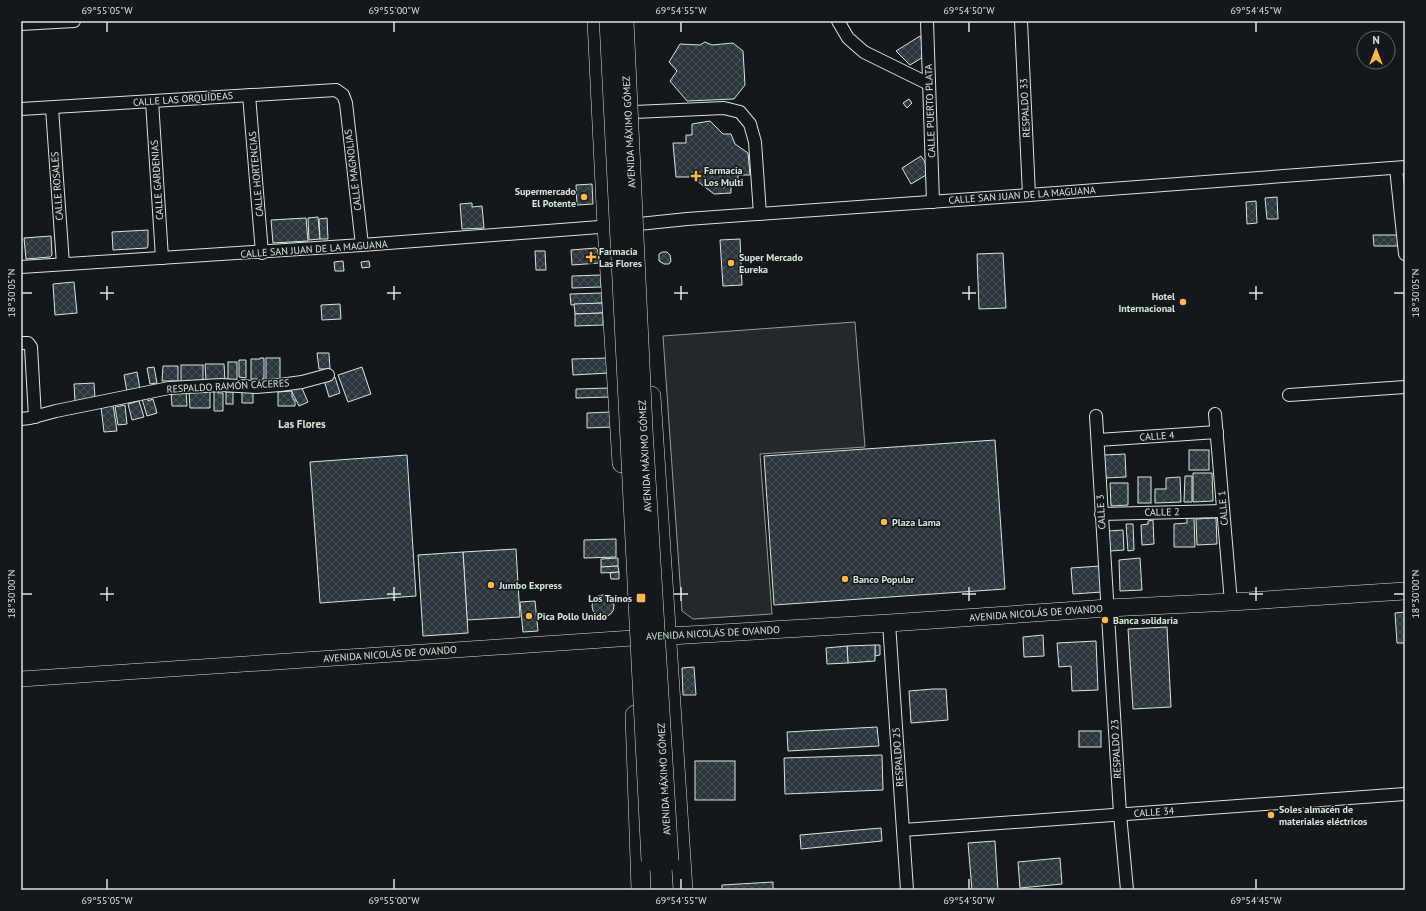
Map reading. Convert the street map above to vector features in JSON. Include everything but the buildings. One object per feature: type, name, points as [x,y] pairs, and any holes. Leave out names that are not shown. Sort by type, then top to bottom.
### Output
[{"type":"main road","points":[[597,21],[607,226],[633,638],[641,890]]},
{"type":"main road","name":"AVENIDA MÁXIMO GÓMEZ","points":[[609,21],[653,890]]},
{"type":"main road","name":"AVENIDA MÁXIMO GÓMEZ","points":[[624,21],[643,429],[671,890]]},
{"type":"main road","points":[[630,21],[639,224],[683,890]]},
{"type":"main road","name":"AVENIDA NICOLÁS DE OVANDO","points":[[633,638],[1405,591]]},
{"type":"street","points":[[21,24],[74,21]]},
{"type":"street","points":[[838,21],[848,38],[864,52],[929,84]]},
{"type":"street","name":"CALLE PUERTO PLATA","points":[[927,21],[933,202]]},
{"type":"street","name":"RESPALDO 33","points":[[1018,23],[1029,195]]},
{"type":"street","name":"CALLE LAS ORQUÍDEAS","points":[[21,110],[336,90],[343,95]]},
{"type":"street","name":"CALLE HORTENCIAS","points":[[249,95],[262,252]]},
{"type":"street","name":"CALLE MAGNOLIAS","points":[[343,95],[347,111],[362,245]]},
{"type":"street","name":"CALLE GARDENIAS","points":[[152,101],[162,258]]},
{"type":"street","name":"CALLE ROSALES","points":[[52,108],[63,264]]},
{"type":"street","points":[[634,112],[724,108],[740,112],[750,124],[756,142],[760,214]]},
{"type":"street","points":[[1400,167],[1405,254]]},
{"type":"street","name":"CALLE SAN JUAN DE LA MAGUANA","points":[[21,267],[362,245],[687,219],[1400,167]]},
{"type":"street","points":[[21,343],[28,343],[31,347],[35,417]]},
{"type":"street","name":"RESPALDO RAMÓN CÁCERES","points":[[21,419],[169,388],[201,386],[280,386],[328,375]]},
{"type":"street","points":[[1289,395],[1405,387]]},
{"type":"street","name":"CALLE 1","points":[[1215,414],[1231,602]]},
{"type":"street","name":"CALLE 3","points":[[1096,416],[1108,608]]},
{"type":"street","name":"CALLE 4","points":[[1098,440],[1217,432]]},
{"type":"street","name":"CALLE 2","points":[[1101,514],[1223,511]]},
{"type":"street","name":"RESPALDO 23","points":[[1108,608],[1120,814],[1127,890]]},
{"type":"street","name":"RESPALDO 25","points":[[889,623],[907,890]]},
{"type":"street","name":"AVENIDA NICOLÁS DE OVANDO","points":[[21,679],[633,638]]},
{"type":"street","name":"CALLE 34","points":[[903,830],[1405,794]]},
{"type":"shaded area","points":[[855,322],[865,447],[760,454],[772,614],[693,619],[682,611],[663,336]]},
{"type":"place","name":"Farmacia Los Multi","points":[[696,176]]},
{"type":"place","name":"Supermercado El Potente","points":[[584,197]]},
{"type":"place","name":"Farmacia Las Flores","points":[[591,257]]},
{"type":"place","name":"Super Mercado Eureka","points":[[731,263]]},
{"type":"place","name":"Hotel Internacional","points":[[1183,302]]},
{"type":"place","name":"Plaza Lama","points":[[884,522]]},
{"type":"place","name":"Banco Popular","points":[[845,579]]},
{"type":"place","name":"Jumbo Express","points":[[491,585]]},
{"type":"place","name":"Los Taínos","points":[[641,598]]},
{"type":"place","name":"Pica Pollo Unido","points":[[529,616]]},
{"type":"place","name":"Banca solidaria","points":[[1105,620]]},
{"type":"place","name":"Soles almacén de materiales eléctricos","points":[[1271,815]]},
{"type":"district","name":"Las Flores","points":[[302,424]]}]
